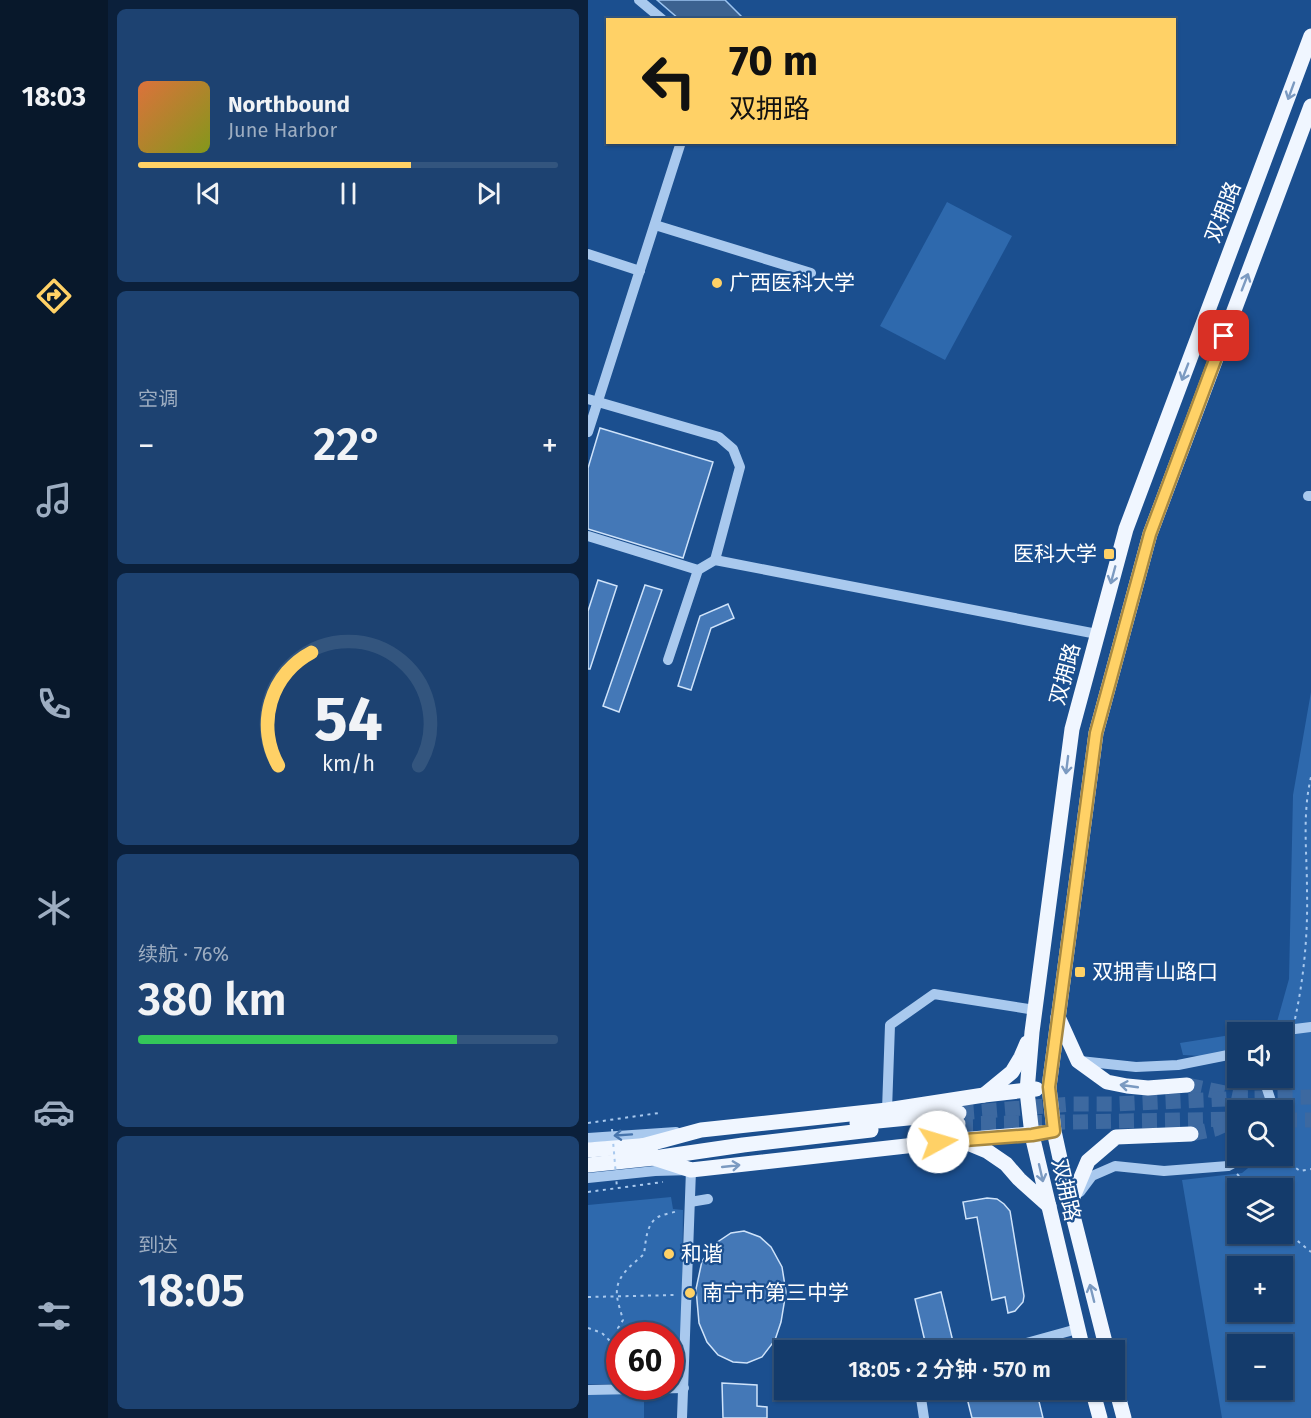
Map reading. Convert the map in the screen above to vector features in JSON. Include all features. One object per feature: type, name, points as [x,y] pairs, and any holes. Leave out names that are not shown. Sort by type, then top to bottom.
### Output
[{"type":"main road","name":"双拥路","points":[[1080,1340],[1032,1135],[1027,1090],[1032,1032],[1072,729],[1126,529],[1311,36]]},
{"type":"main road","name":"双拥路","points":[[1104,1340],[1070,1204],[1054,1131],[1049,1087],[1096,733],[1150,534],[1311,106]]},
{"type":"main road","points":[[1058,1016],[1078,1060],[1107,1082],[1148,1088],[1187,1085]]},
{"type":"main road","points":[[984,1095],[1012,1072],[1032,1032]]},
{"type":"main road","points":[[642,1146],[701,1130],[887,1110],[1049,1087]]},
{"type":"main road","points":[[588,1165],[858,1131],[959,1126],[1032,1135],[1054,1131]]},
{"type":"main road","points":[[654,1158],[691,1170],[959,1126]]},
{"type":"main road","points":[[588,1150],[959,1126],[987,1151],[1006,1164],[1048,1206]]},
{"type":"main road","points":[[1070,1204],[1088,1161],[1116,1137],[1191,1134]]},
{"type":"main road","points":[[1095,1400],[1100,1418]]},
{"type":"main road","points":[[1119,1400],[1124,1418]]},
{"type":"street","points":[[639,0],[661,18]]},
{"type":"street","points":[[588,432],[593,400],[640,271],[680,144]]},
{"type":"street","points":[[654,225],[811,273]]},
{"type":"street","points":[[588,254],[640,271]]},
{"type":"street","points":[[593,400],[719,437],[733,449],[740,467],[715,560]]},
{"type":"street","points":[[588,536],[698,570]]},
{"type":"street","points":[[668,660],[698,570],[715,560],[1097,634]]},
{"type":"street","points":[[887,1110],[890,1025],[934,994],[1035,1010]]},
{"type":"street","points":[[1293,1030],[1311,1027]]},
{"type":"street","points":[[1078,1060],[1147,1067],[1178,1065],[1227,1055]]},
{"type":"street","points":[[588,1138],[701,1130]]},
{"type":"street","points":[[1070,1204],[1092,1176],[1115,1166],[1164,1171],[1228,1166]]},
{"type":"street","points":[[588,1179],[656,1171],[691,1170],[684,1388]]},
{"type":"street","points":[[690,1205],[708,1199]]},
{"type":"street","points":[[1037,1340],[1077,1329]]},
{"type":"street","points":[[588,1390],[606,1390]]},
{"type":"street","points":[[682,1418],[683,1400]]},
{"type":"street","points":[[921,1400],[924,1418]]},
{"type":"path","points":[[1291,1022],[1300,997],[1306,939],[1305,824],[1306,796],[1311,777]]},
{"type":"path","points":[[588,1123],[659,1113]]},
{"type":"path","points":[[612,1130],[617,1188]]},
{"type":"path","points":[[1228,1166],[1241,1178]]},
{"type":"path","points":[[1293,1166],[1300,1171],[1311,1169]]},
{"type":"path","points":[[588,1192],[666,1182]]},
{"type":"path","points":[[622,1322],[617,1282],[628,1267],[644,1254],[651,1224],[659,1217],[690,1205]]},
{"type":"path","points":[[1293,1237],[1311,1252]]},
{"type":"path","points":[[588,1297],[687,1295]]},
{"type":"path","points":[[588,1328],[606,1337]]},
{"type":"shaded area","points":[[657,0],[725,0],[743,18],[678,18]]},
{"type":"shaded area","points":[[947,202],[1012,236],[945,360],[880,326]]},
{"type":"shaded area","points":[[1311,692],[1311,1418],[1222,1418],[1182,1180],[1242,1173],[1251,1166],[1293,1166],[1293,1100],[1282,1100],[1278,1088],[1293,1088],[1293,1022],[1277,1022],[1289,979],[1293,795]]},
{"type":"shaded area","points":[[1227,1036],[1227,1057],[1183,1055],[1180,1043]]},
{"type":"shaded area","points":[[671,1197],[673,1209],[683,1210],[682,1322],[606,1322],[606,1384],[588,1384],[588,1205]]},
{"type":"shaded area","points":[[588,1390],[606,1390],[606,1400],[644,1400],[644,1418],[588,1418]]},
{"type":"building","points":[[600,428],[713,462],[683,558],[588,529],[588,468]]},
{"type":"building","points":[[598,580],[617,586],[590,669],[588,669],[588,611]]},
{"type":"building","points":[[645,585],[662,590],[619,712],[603,706]]},
{"type":"building","points":[[728,604],[734,618],[711,628],[691,690],[678,686],[700,616]]},
{"type":"building","points":[[987,1198],[997,1199],[1010,1211],[1024,1296],[1023,1302],[1015,1311],[1008,1313],[1005,1297],[992,1300],[977,1217],[966,1219],[963,1202]]},
{"type":"building","points":[[744,1231],[760,1237],[771,1247],[782,1267],[786,1292],[781,1322],[775,1340],[762,1357],[747,1363],[733,1362],[718,1355],[707,1342],[699,1323],[696,1289],[702,1261],[716,1243],[731,1233]]},
{"type":"building","points":[[941,1292],[953,1340],[925,1340],[915,1299]]},
{"type":"building","points":[[722,1383],[757,1385],[757,1406],[767,1407],[767,1418],[723,1418]]},
{"type":"building","points":[[968,1400],[1039,1400],[1043,1418],[972,1418]]},
{"type":"tunnel","points":[[1187,1085],[1248,1098],[1311,1097]]},
{"type":"tunnel","points":[[959,1113],[1072,1104],[1248,1098]]},
{"type":"tunnel","points":[[958,1124],[1227,1119]]},
{"type":"tunnel","points":[[1293,1120],[1311,1120]]},
{"type":"tunnel","points":[[1191,1134],[1215,1129],[1227,1123]]},
{"type":"place","name":"广西医科大学","points":[[717,283]]},
{"type":"place","name":"医科大学","points":[[1109,554]]},
{"type":"place","name":"双拥青山路口","points":[[1080,972]]},
{"type":"place","name":"和谐","points":[[669,1254]]},
{"type":"place","name":"南宁市第三中学","points":[[690,1293]]},
{"type":"route","points":[[938,1142],[1032,1135],[1054,1131],[1049,1087],[1096,733],[1150,534],[1224,336]]}]
